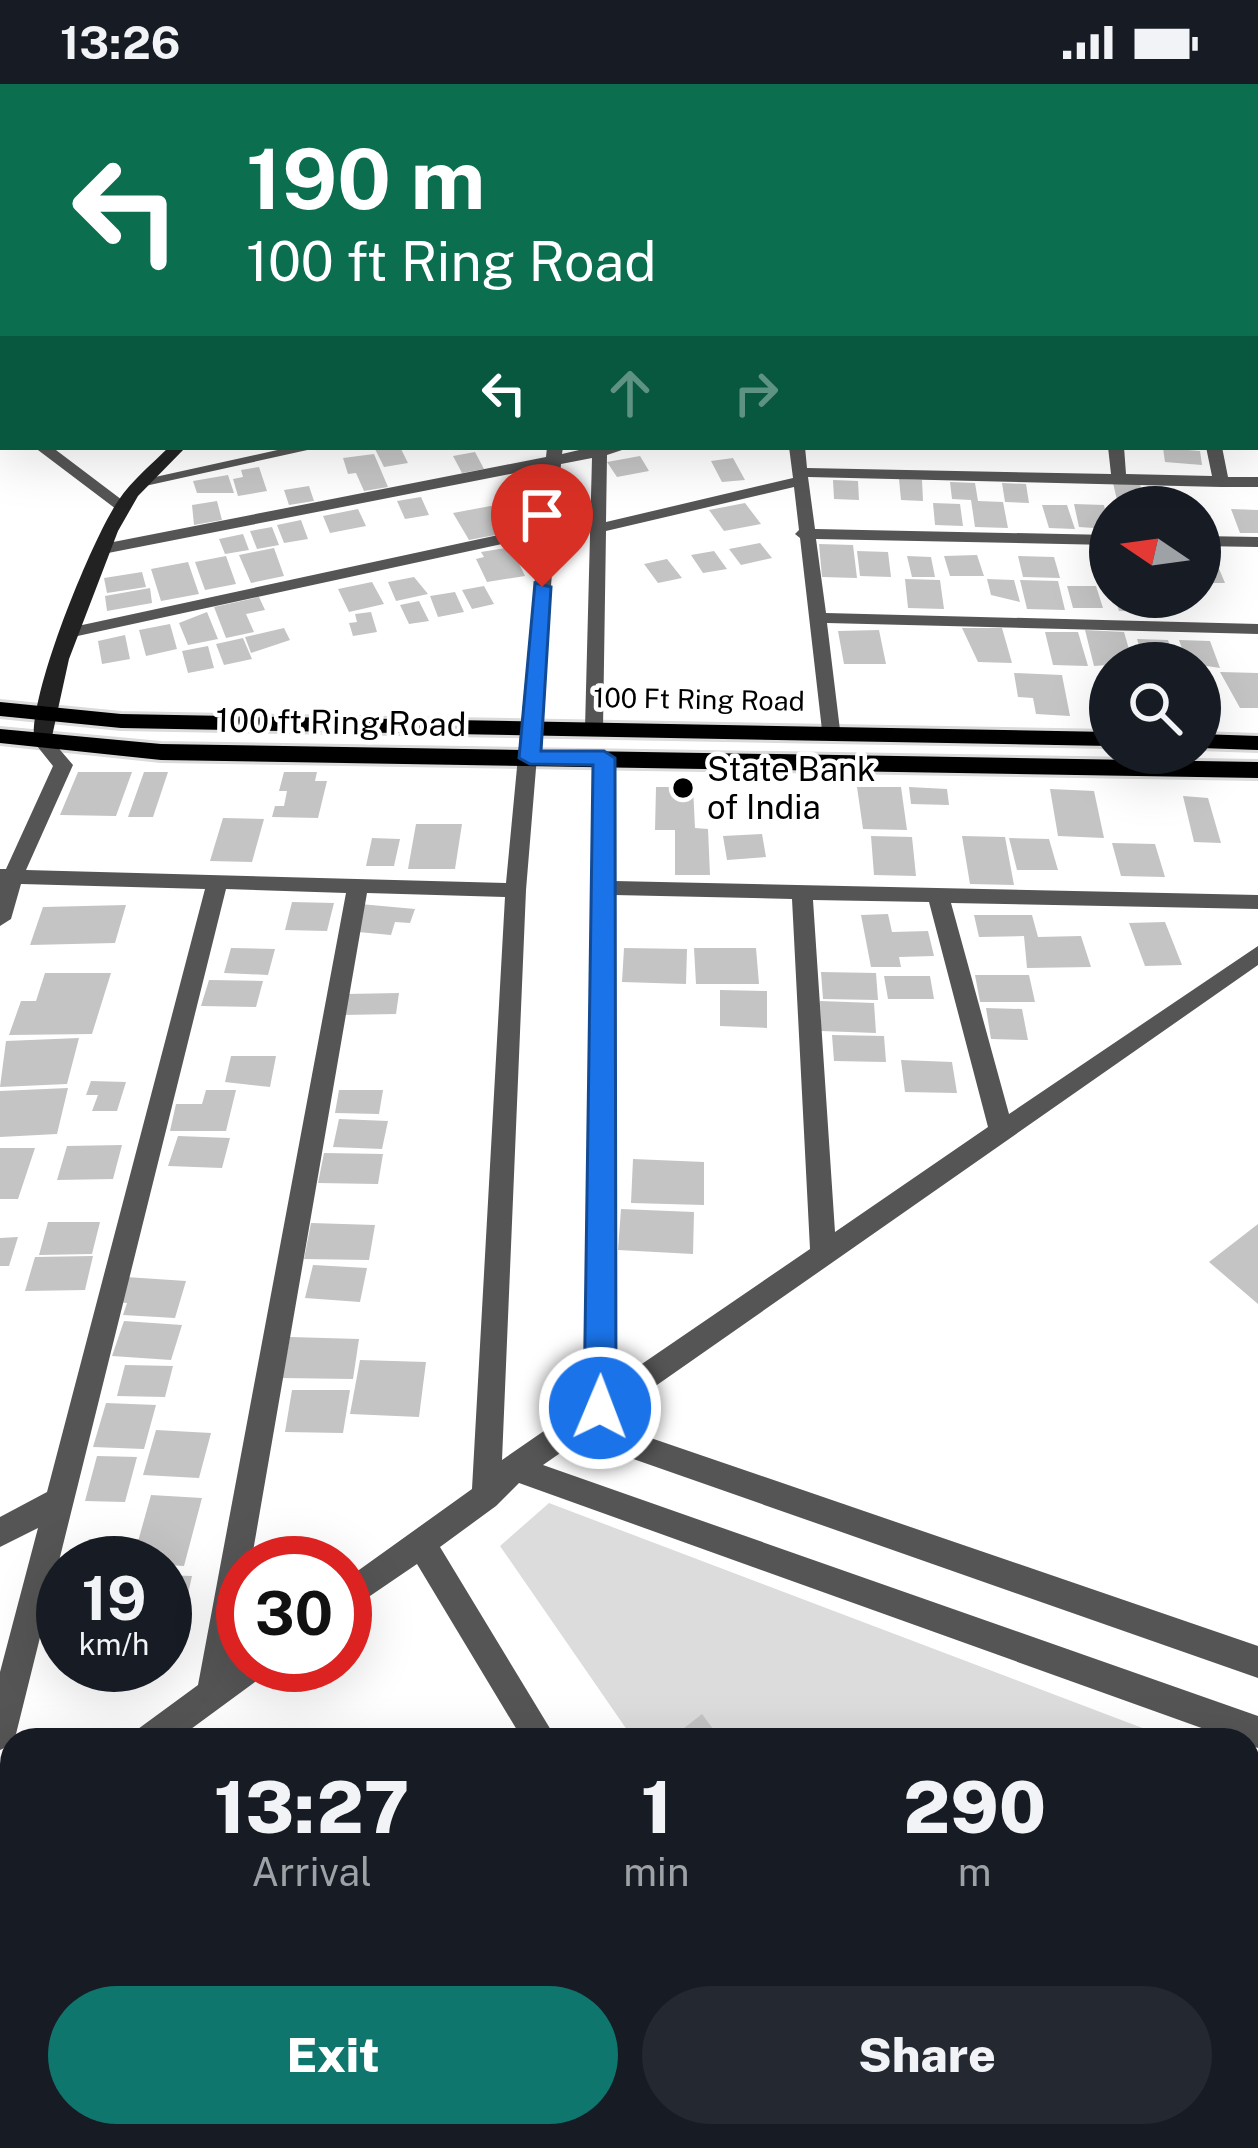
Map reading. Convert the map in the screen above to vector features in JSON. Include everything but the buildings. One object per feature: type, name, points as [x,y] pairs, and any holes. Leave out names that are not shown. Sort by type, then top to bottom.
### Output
[{"type":"main road","points":[[41,729],[122,506],[175,450]]},
{"type":"main road","name":"100 Ft Ring Road","points":[[0,709],[41,729],[530,727],[1089,738]]},
{"type":"main road","name":"100 ft Ring Road","points":[[0,736],[41,729],[161,752],[1258,770]]},
{"type":"main road","points":[[1221,742],[1258,743]]},
{"type":"street","points":[[45,450],[122,506]]},
{"type":"street","points":[[146,481],[298,450]]},
{"type":"street","points":[[103,549],[555,453],[589,450]]},
{"type":"street","points":[[594,728],[600,450]]},
{"type":"street","points":[[797,450],[803,534],[831,730]]},
{"type":"street","points":[[1116,450],[1119,479]]},
{"type":"street","points":[[1215,450],[1221,482]]},
{"type":"street","points":[[486,1496],[516,890],[555,453]]},
{"type":"street","points":[[600,528],[800,476],[1258,482]]},
{"type":"street","points":[[73,632],[547,529]]},
{"type":"street","points":[[803,534],[1089,540]]},
{"type":"street","points":[[1221,541],[1258,542]]},
{"type":"street","points":[[818,618],[1258,629]]},
{"type":"street","points":[[0,920],[6,877],[63,765],[41,729]]},
{"type":"street","points":[[588,1417],[607,888],[604,758]]},
{"type":"street","points":[[6,877],[516,890]]},
{"type":"street","points":[[1,1728],[217,882]]},
{"type":"street","points":[[212,1694],[358,886]]},
{"type":"street","points":[[607,888],[1255,903]]},
{"type":"street","points":[[802,892],[824,1251]]},
{"type":"street","points":[[938,895],[1000,1130]]},
{"type":"street","points":[[372,1578],[486,1496],[514,1468],[1258,955]]},
{"type":"street","points":[[588,1417],[1258,1662]]},
{"type":"street","points":[[514,1468],[1247,1728]]},
{"type":"street","points":[[0,1533],[56,1502]]},
{"type":"street","points":[[421,1543],[534,1728]]},
{"type":"street","points":[[165,1728],[216,1691]]},
{"type":"shaded area","points":[[549,1503],[1142,1728],[626,1728],[500,1546]]},
{"type":"place","name":"State Bank of India","points":[[683,788]]},
{"type":"route","points":[[542,587],[530,758],[604,758],[607,888],[600,1408]]}]
